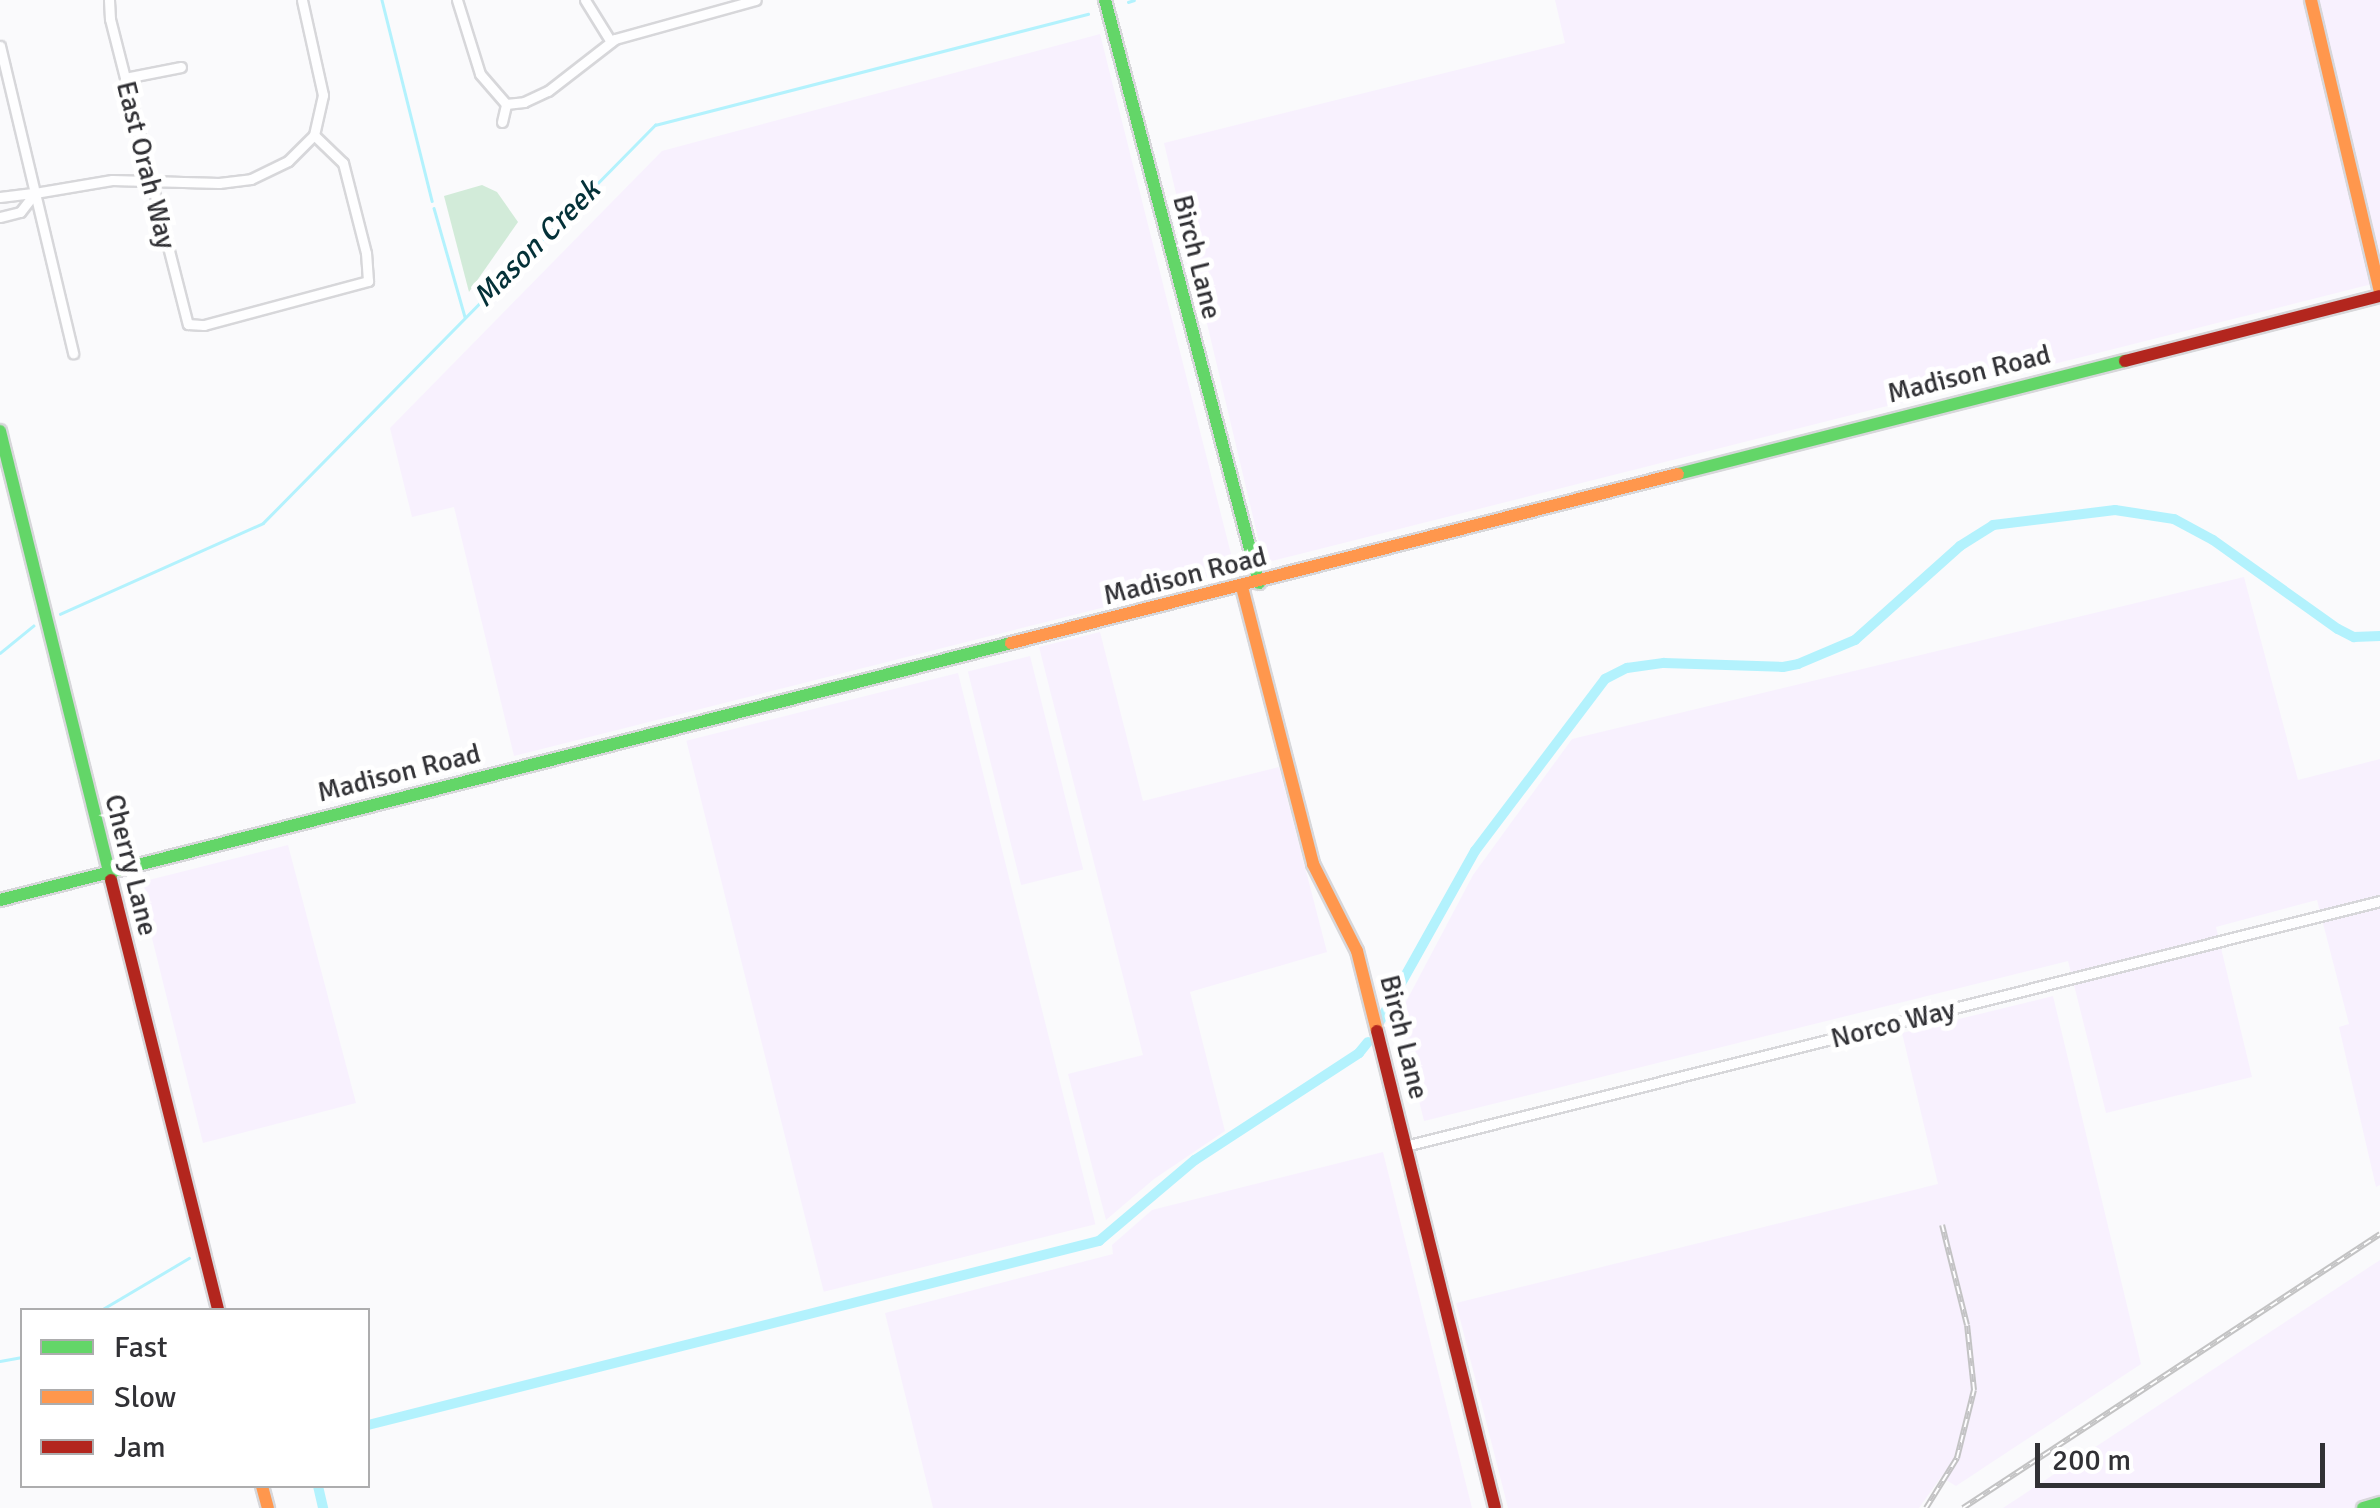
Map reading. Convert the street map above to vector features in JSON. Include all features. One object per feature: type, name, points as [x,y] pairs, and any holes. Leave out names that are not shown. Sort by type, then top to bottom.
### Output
[{"type":"street","name":"East Orah Way","points":[[109,0],[185,317],[193,326],[368,281],[366,253],[343,163],[314,134]]},
{"type":"street","points":[[0,197],[112,180],[219,183],[251,178],[288,161],[314,134],[324,95],[302,0]]},
{"type":"street","points":[[457,0],[480,74],[506,104]]},
{"type":"street","points":[[585,0],[611,42]]},
{"type":"street","points":[[506,104],[524,102],[548,91],[611,42],[711,5],[756,0]]},
{"type":"street","name":"Birch Lane","points":[[1105,0],[1259,583]]},
{"type":"street","points":[[2311,0],[2380,294]]},
{"type":"street","points":[[0,46],[73,353]]},
{"type":"street","points":[[125,78],[181,67]]},
{"type":"street","points":[[502,122],[506,104]]},
{"type":"street","points":[[0,217],[20,212],[35,193]]},
{"type":"street","name":"Madison Road","points":[[0,900],[1259,583],[2380,294]]},
{"type":"street","name":"Cherry Lane","points":[[1,442],[217,1308]]},
{"type":"street","name":"Birch Lane","points":[[1242,587],[1313,864],[1353,936],[1496,1508]]},
{"type":"street","name":"Norco Way","points":[[1406,1146],[2380,902]]},
{"type":"street","points":[[2363,1508],[2380,1504]]},
{"type":"shaded area","points":[[1555,0],[2380,0],[2380,282],[1264,563],[1164,143],[1565,43]]},
{"type":"shaded area","points":[[1100,34],[1236,574],[514,756],[454,507],[412,517],[390,428],[662,151]]},
{"type":"shaded area","points":[[2244,577],[2298,780],[2380,759],[2380,1185],[2376,1187],[2339,1027],[2349,1024],[2317,900],[2216,927],[2252,1077],[2106,1113],[2068,961],[1424,1121],[1398,1017],[1473,875],[1572,739]]},
{"type":"shaded area","points":[[1100,632],[1143,801],[1279,767],[1327,952],[1190,992],[1225,1131],[1154,1179],[1106,1220],[1068,1074],[1143,1055],[1039,647]]},
{"type":"shaded area","points":[[1030,656],[1083,869],[1021,885],[968,671]]},
{"type":"shaded area","points":[[958,673],[1095,1224],[824,1292],[686,741]]},
{"type":"shaded area","points":[[288,845],[356,1103],[203,1143],[140,890],[145,881]]},
{"type":"shaded area","points":[[2053,996],[2141,1364],[1956,1486],[1941,1477],[1919,1508],[1508,1508],[1456,1303],[1938,1184],[1902,1033]]},
{"type":"shaded area","points":[[1383,1152],[1472,1508],[933,1508],[885,1313],[1113,1254],[1112,1245],[1152,1210]]},
{"type":"shaded area","points":[[2380,1260],[2380,1508],[2003,1508],[2247,1347]]},
{"type":"green space","points":[[482,185],[497,192],[518,222],[469,292],[444,196]]},
{"type":"waterway","points":[[382,0],[432,201]]},
{"type":"waterway","name":"Mason Creek","points":[[1128,2],[1134,0]]},
{"type":"waterway","name":"Mason Creek","points":[[60,614],[263,523],[655,125],[1088,14]]},
{"type":"waterway","points":[[434,208],[465,317]]},
{"type":"waterway","points":[[1380,1021],[1475,851],[1605,679],[1627,668],[1664,663],[1783,667],[1798,664],[1855,640],[1960,546],[1993,525],[2115,510],[2174,519],[2213,540],[2338,629],[2354,637],[2380,636]]},
{"type":"waterway","name":"Mason Creek","points":[[0,653],[33,626]]},
{"type":"waterway","points":[[370,1424],[1099,1241],[1195,1160],[1359,1053],[1368,1042]]},
{"type":"waterway","points":[[104,1308],[189,1258]]},
{"type":"waterway","points":[[0,1361],[20,1357]]},
{"type":"waterway","points":[[318,1488],[323,1508]]},
{"type":"railway","points":[[1926,1508],[1957,1458],[1974,1390],[1967,1325],[1942,1225]]},
{"type":"railway","points":[[1963,1508],[2380,1234]]},
{"type":"traffic: fast","points":[[1105,0],[1259,583]]},
{"type":"traffic: fast","points":[[1678,474],[2125,361]]},
{"type":"traffic: fast","points":[[0,431],[111,880]]},
{"type":"traffic: fast","points":[[0,900],[1011,643]]},
{"type":"traffic: fast","points":[[2363,1508],[2380,1503]]},
{"type":"traffic: slow","points":[[2311,0],[2380,291]]},
{"type":"traffic: slow","points":[[1011,643],[1678,474]]},
{"type":"traffic: slow","points":[[1242,587],[1313,864],[1357,951],[1377,1031]]},
{"type":"traffic: slow","points":[[263,1488],[268,1508]]},
{"type":"traffic: jam","points":[[2125,361],[2380,296]]},
{"type":"traffic: jam","points":[[111,880],[218,1308]]},
{"type":"traffic: jam","points":[[1377,1031],[1495,1508]]}]
